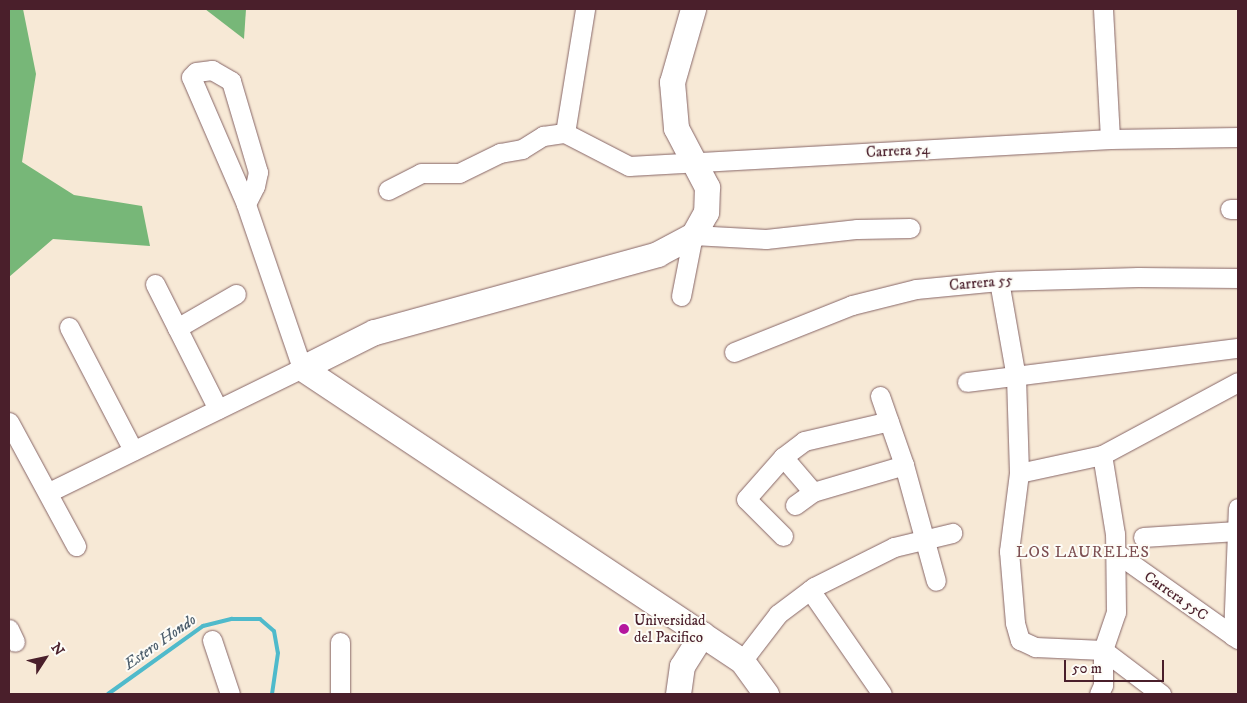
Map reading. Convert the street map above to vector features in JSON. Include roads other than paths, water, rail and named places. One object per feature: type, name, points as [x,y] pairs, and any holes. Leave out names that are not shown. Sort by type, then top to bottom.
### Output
[{"type":"main road","points":[[693,9],[672,82],[676,128],[707,187],[706,212],[693,235],[658,254],[374,332],[302,368],[742,661],[766,694]]},
{"type":"main road","points":[[678,694],[682,666],[702,634]]},
{"type":"street","points":[[388,190],[421,173],[459,173],[500,154],[522,149],[543,136],[565,133],[585,9]]},
{"type":"street","points":[[1103,9],[1110,139]]},
{"type":"street","points":[[49,492],[302,368],[246,204],[191,77],[196,72],[212,70],[231,81],[258,172],[255,186],[246,204]]},
{"type":"street","name":"Carrera 54","points":[[565,133],[629,166],[1110,139],[1238,137]]},
{"type":"street","points":[[681,296],[693,235],[766,239],[857,229],[910,228]]},
{"type":"street","name":"Carrera 55","points":[[734,352],[852,305],[916,289],[999,281],[1138,277],[1238,278]]},
{"type":"street","points":[[999,281],[1016,377],[1019,473],[1009,552],[1015,623],[1020,640],[1034,647],[1102,650],[1161,694]]},
{"type":"street","points":[[155,284],[218,409]]},
{"type":"street","points":[[177,328],[236,294]]},
{"type":"street","points":[[69,327],[133,450]]},
{"type":"street","points":[[968,382],[1238,348]]},
{"type":"street","points":[[1019,473],[1102,455],[1238,382]]},
{"type":"street","points":[[880,396],[904,465],[936,581]]},
{"type":"street","points":[[783,536],[746,499],[784,457],[804,441],[889,421]]},
{"type":"street","points":[[9,422],[49,492],[76,546]]},
{"type":"street","points":[[1099,694],[1103,685],[1102,650],[1116,612],[1115,534],[1102,455]]},
{"type":"street","points":[[784,457],[813,492]]},
{"type":"street","points":[[795,505],[813,492],[904,465]]},
{"type":"street","points":[[1236,637],[1238,508]]},
{"type":"street","points":[[1143,537],[1237,531]]},
{"type":"street","points":[[742,661],[778,614],[810,590],[894,547],[924,538],[952,533]]},
{"type":"street","name":"Carrera 55C","points":[[1114,552],[1236,637]]},
{"type":"street","points":[[810,590],[882,694]]},
{"type":"street","points":[[212,640],[230,694]]},
{"type":"street","points":[[340,642],[340,694]]},
{"type":"waterway","name":"Estero Hondo","points":[[108,694],[203,626],[232,619],[260,619],[274,631],[278,653],[272,694]]},
{"type":"place","name":"Universidad del Pacifico","points":[[624,629]]},
{"type":"district","name":"LOS LAURELES","points":[[1083,552]]}]
